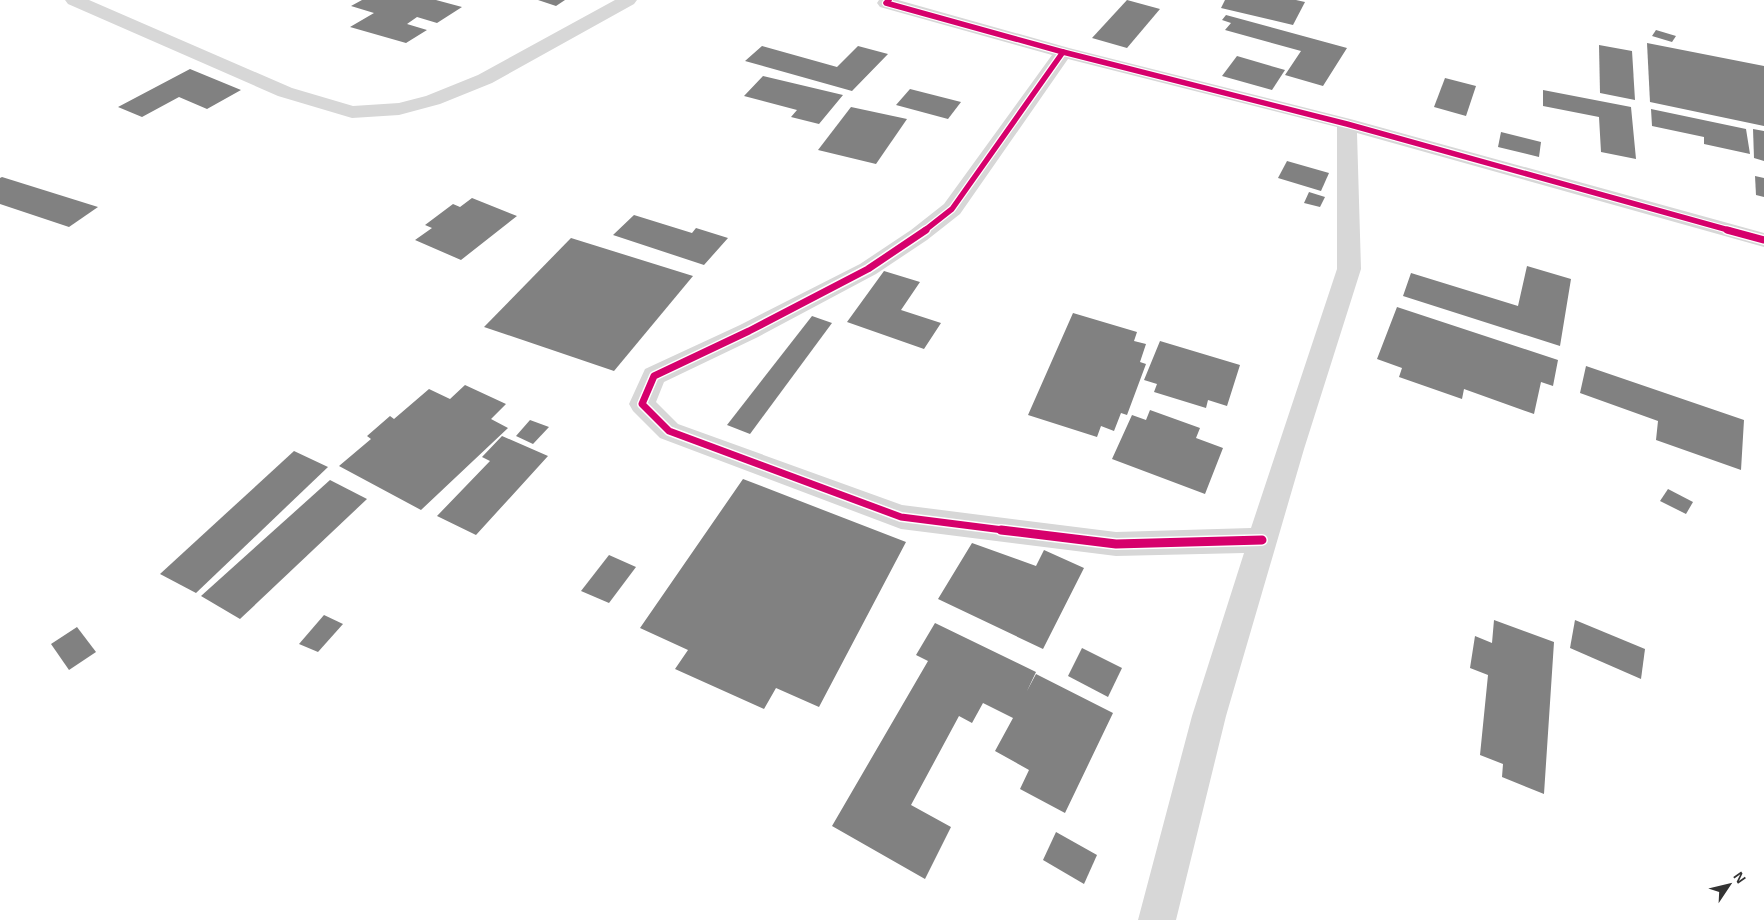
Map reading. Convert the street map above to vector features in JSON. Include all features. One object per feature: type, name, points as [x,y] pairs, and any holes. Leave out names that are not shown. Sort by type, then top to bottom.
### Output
[{"type":"street","points":[[74,0],[286,92],[352,112],[399,109],[433,100],[485,79],[628,0]]},
{"type":"street","points":[[883,1],[1063,52],[1347,124],[1764,240]]},
{"type":"street","points":[[1063,52],[952,209],[920,235],[868,269],[749,331],[654,376],[642,404],[669,431],[901,517],[1116,544],[1262,540]]},
{"type":"street","points":[[1157,920],[1209,716],[1290,449],[1349,269],[1347,124]]},
{"type":"building","points":[[362,0],[436,0],[462,7],[437,23],[417,17],[407,24],[427,30],[406,43],[350,27],[374,13],[351,6]]},
{"type":"building","points":[[538,0],[565,0],[556,6]]},
{"type":"building","points":[[1127,0],[1160,9],[1127,48],[1092,38]]},
{"type":"building","points":[[1225,0],[1296,0],[1305,2],[1293,25],[1221,8]]},
{"type":"building","points":[[1226,15],[1347,48],[1323,86],[1285,75],[1301,51],[1225,30],[1231,23],[1222,20]]},
{"type":"building","points":[[1656,30],[1676,36],[1672,42],[1652,36]]},
{"type":"building","points":[[1647,43],[1764,66],[1764,126],[1650,102]]},
{"type":"building","points":[[1599,45],[1632,51],[1635,100],[1600,93]]},
{"type":"building","points":[[762,46],[837,67],[858,46],[888,54],[852,91],[745,61]]},
{"type":"building","points":[[1237,56],[1285,70],[1272,90],[1222,76]]},
{"type":"building","points":[[190,69],[241,90],[207,109],[179,97],[142,117],[118,107]]},
{"type":"building","points":[[763,76],[843,95],[819,124],[791,117],[797,110],[744,96]]},
{"type":"building","points":[[1445,78],[1476,86],[1466,116],[1434,107]]},
{"type":"building","points":[[910,89],[961,102],[948,119],[896,105]]},
{"type":"building","points":[[1543,90],[1631,107],[1636,159],[1601,152],[1599,117],[1543,106]]},
{"type":"building","points":[[851,107],[907,119],[876,164],[818,150]]},
{"type":"building","points":[[1651,109],[1746,129],[1750,154],[1704,144],[1704,137],[1652,126]]},
{"type":"building","points":[[1753,129],[1764,131],[1764,161],[1754,158]]},
{"type":"building","points":[[1501,132],[1541,142],[1539,157],[1498,147]]},
{"type":"building","points":[[1287,161],[1329,173],[1321,191],[1278,178]]},
{"type":"building","points":[[1755,176],[1764,178],[1764,197],[1756,195]]},
{"type":"building","points":[[2,177],[98,207],[69,227],[0,204],[0,178]]},
{"type":"building","points":[[1309,192],[1325,197],[1320,207],[1304,203]]},
{"type":"building","points":[[472,198],[517,216],[461,260],[415,240],[432,228],[425,225],[453,204],[460,207]]},
{"type":"building","points":[[634,215],[692,233],[696,228],[728,238],[704,265],[613,235]]},
{"type":"building","points":[[571,238],[693,276],[614,371],[484,327]]},
{"type":"building","points":[[1527,266],[1571,279],[1560,346],[1403,296],[1411,273],[1518,306]]},
{"type":"building","points":[[884,271],[920,282],[901,310],[941,323],[924,349],[847,322]]},
{"type":"building","points":[[1397,307],[1558,360],[1553,386],[1541,382],[1534,414],[1464,389],[1462,399],[1399,377],[1402,368],[1377,359]]},
{"type":"building","points":[[1073,313],[1137,332],[1134,341],[1146,344],[1140,362],[1146,364],[1127,415],[1121,413],[1114,431],[1101,426],[1097,437],[1028,415]]},
{"type":"building","points":[[812,316],[832,323],[750,434],[727,425]]},
{"type":"building","points":[[1160,341],[1240,365],[1227,406],[1208,400],[1206,408],[1154,392],[1157,384],[1144,380]]},
{"type":"building","points":[[1586,366],[1744,420],[1741,470],[1656,440],[1658,421],[1580,393]]},
{"type":"building","points":[[465,385],[506,404],[491,419],[508,428],[421,510],[339,466],[371,439],[367,436],[390,416],[394,419],[429,389],[450,399]]},
{"type":"building","points":[[1150,410],[1200,428],[1196,438],[1223,448],[1205,494],[1112,459],[1132,415],[1146,420]]},
{"type":"building","points":[[530,420],[549,427],[533,444],[516,436]]},
{"type":"building","points":[[502,436],[548,456],[476,535],[437,516],[490,461],[482,457]]},
{"type":"building","points":[[294,451],[328,467],[196,593],[160,574]]},
{"type":"building","points":[[743,479],[906,542],[819,707],[776,688],[764,709],[675,669],[688,650],[640,628]]},
{"type":"building","points":[[330,480],[367,499],[240,619],[201,596]]},
{"type":"building","points":[[1668,489],[1693,502],[1686,514],[1660,501]]},
{"type":"building","points":[[972,543],[1036,566],[1044,550],[1084,568],[1043,649],[938,599]]},
{"type":"building","points":[[609,555],[636,567],[609,603],[581,591]]},
{"type":"building","points":[[324,615],[343,624],[318,652],[299,644]]},
{"type":"building","points":[[1494,620],[1554,642],[1544,794],[1502,777],[1503,764],[1480,755],[1488,675],[1470,668],[1475,636],[1492,643]]},
{"type":"building","points":[[1575,620],[1645,649],[1641,679],[1570,648]]},
{"type":"building","points":[[935,623],[1036,672],[1027,691],[1036,674],[1113,713],[1065,813],[1020,789],[1029,770],[995,751],[1013,718],[983,703],[972,723],[959,716],[911,805],[951,827],[925,879],[832,826],[928,661],[916,655]]},
{"type":"building","points":[[77,627],[96,652],[69,670],[51,644]]},
{"type":"building","points":[[1082,648],[1122,668],[1108,697],[1068,676]]},
{"type":"building","points":[[1056,832],[1097,855],[1084,884],[1043,860]]},
{"type":"cycle path","points":[[889,0],[886,3],[1063,52],[1347,124],[1764,240]]},
{"type":"cycle path","points":[[1063,52],[952,209],[919,235],[868,269],[749,331],[654,376],[642,404],[669,431],[901,517],[1116,544],[1262,540]]}]
